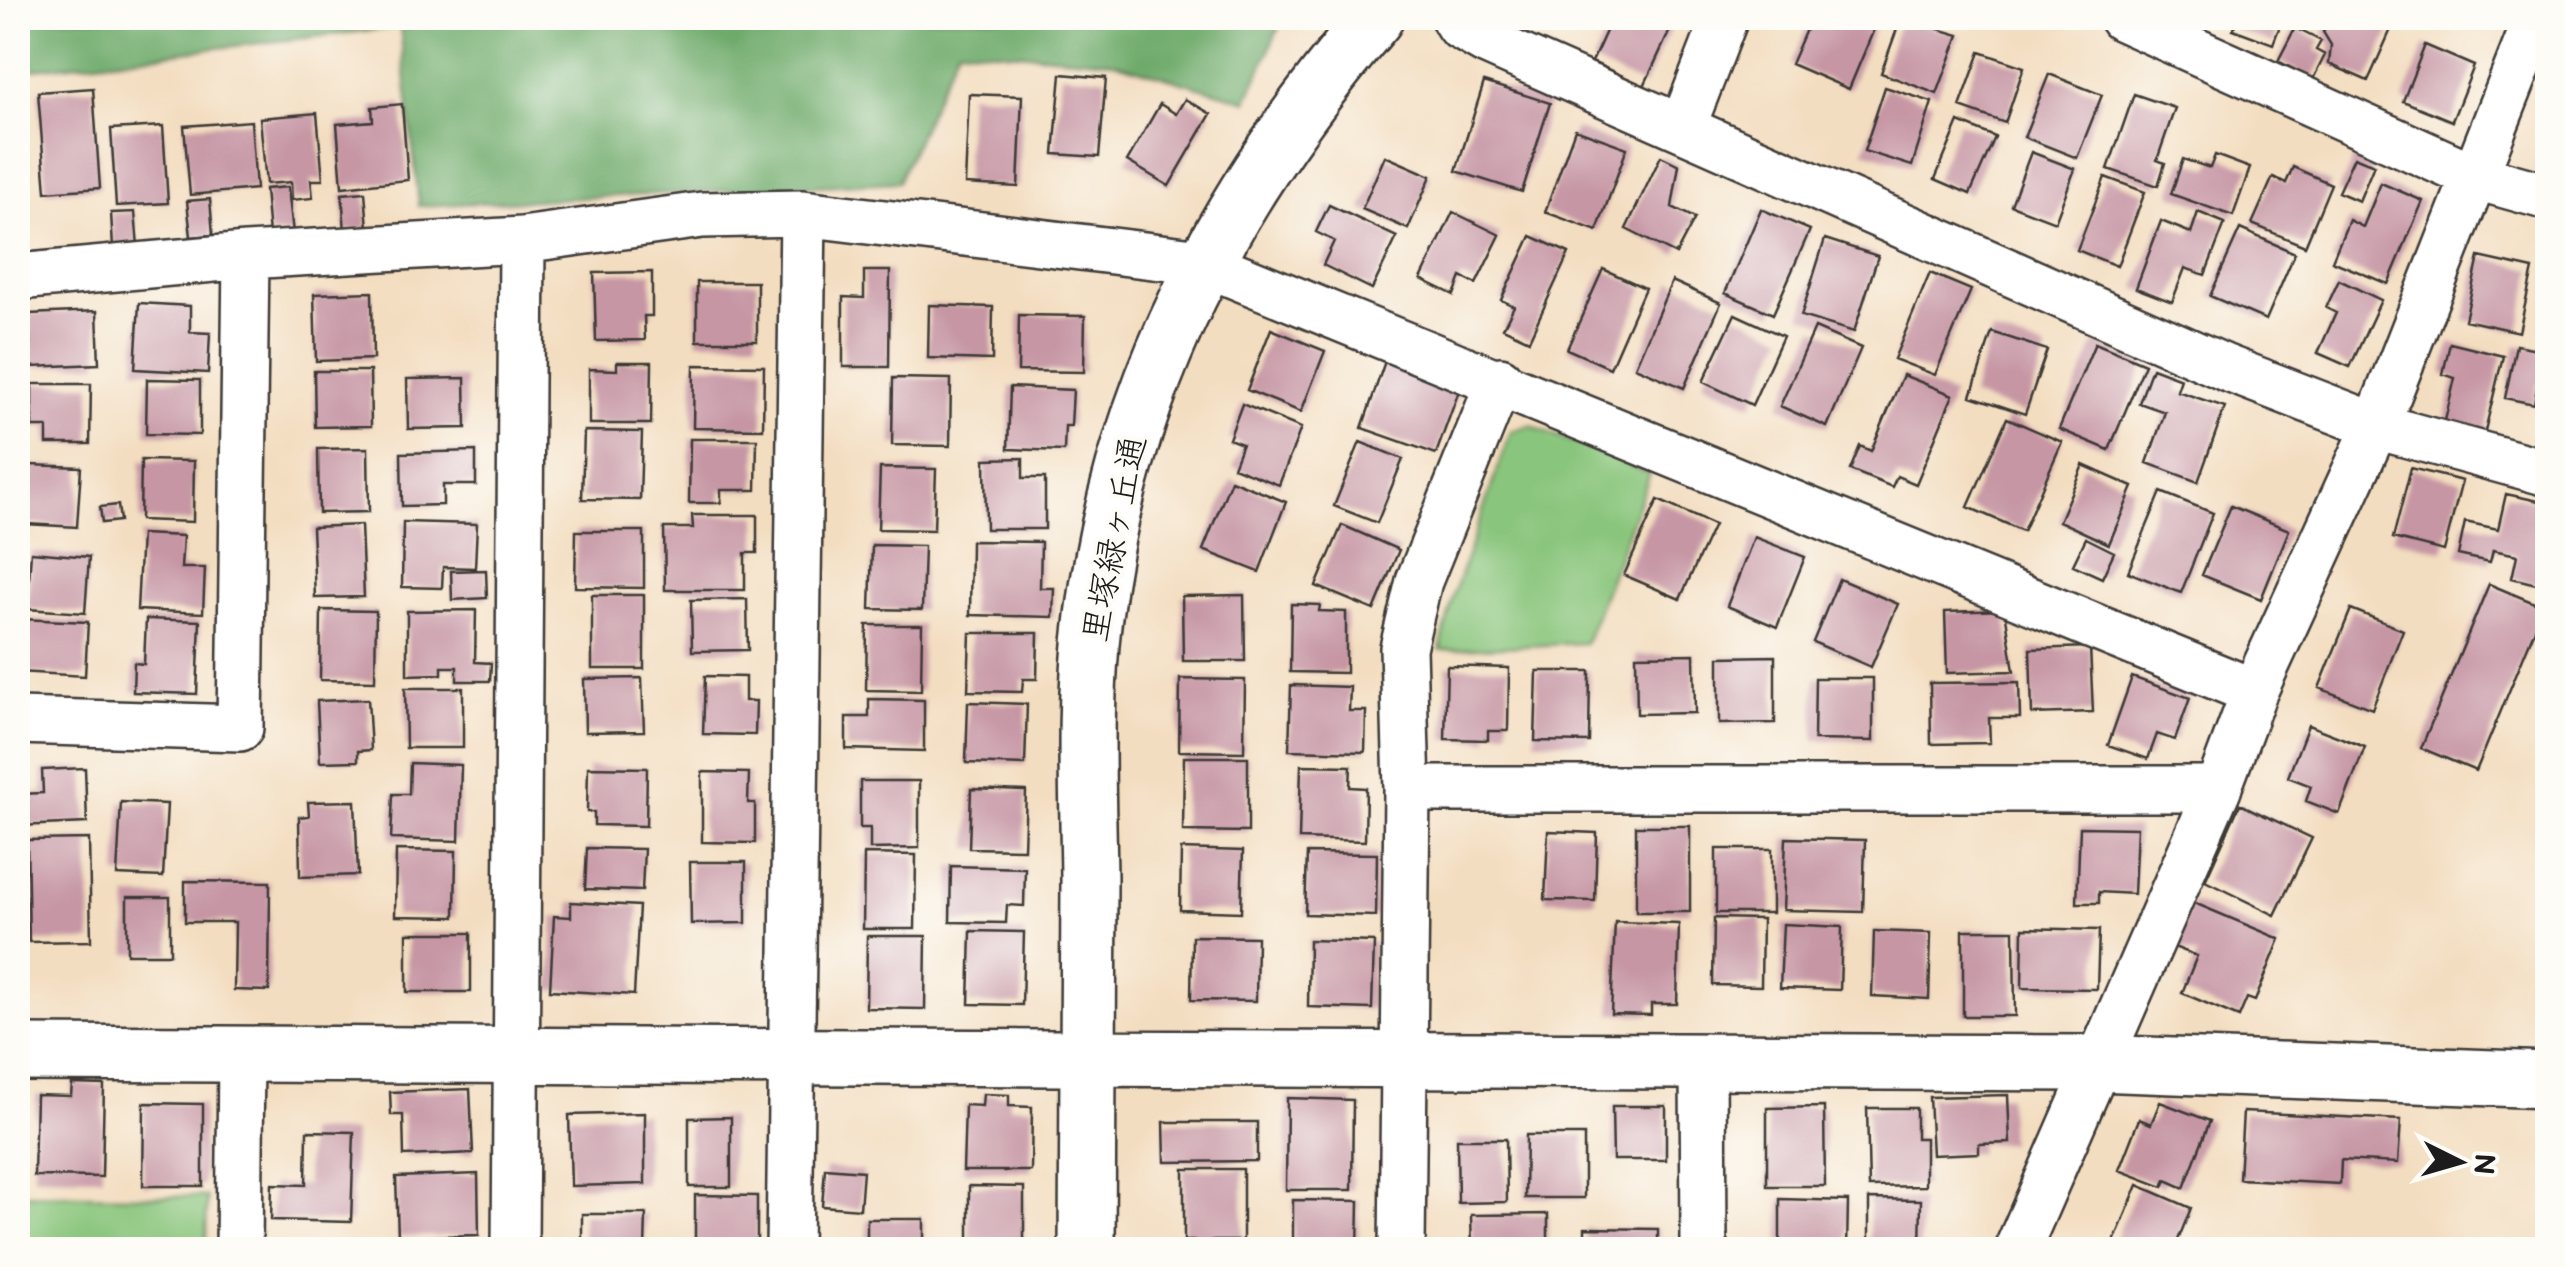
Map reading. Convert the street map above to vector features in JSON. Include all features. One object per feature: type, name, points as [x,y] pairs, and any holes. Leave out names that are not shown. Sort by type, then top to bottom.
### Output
[{"type":"street","name":"里塚緑ヶ丘通","points":[[1087,1250],[1088,736],[1094,617],[1112,517],[1140,412],[1202,262],[1262,163],[1374,18]]},
{"type":"street","points":[[1454,18],[1487,42],[2115,321],[2376,426],[2548,472]]},
{"type":"street","points":[[1683,126],[1726,18]]},
{"type":"street","points":[[2122,18],[2473,176],[2548,196]]},
{"type":"street","points":[[2016,1250],[2218,790],[2254,692],[2376,426],[2538,18],[2548,20]]},
{"type":"street","points":[[789,1250],[803,213]]},
{"type":"street","points":[[18,277],[246,256],[522,240],[702,215],[803,213],[1202,262],[1500,380],[2254,692]]},
{"type":"street","points":[[515,1250],[522,240]]},
{"type":"street","points":[[18,720],[240,728],[246,256]]},
{"type":"street","points":[[1402,1250],[1407,790],[1403,648],[1419,581],[1500,380]]},
{"type":"street","points":[[1407,790],[2218,790]]},
{"type":"street","points":[[18,1053],[2095,1063],[2548,1080]]},
{"type":"street","points":[[239,1250],[241,1055]]},
{"type":"street","points":[[1703,1062],[1704,1250]]},
{"type":"green space","points":[[18,18],[1283,18],[1247,101],[1110,61],[958,48],[898,182],[419,206],[400,27],[18,71]]},
{"type":"green space","points":[[1530,425],[1650,474],[1585,643],[1440,650],[1454,593],[1511,431]]},
{"type":"green space","points":[[18,1194],[207,1197],[206,1249],[18,1249]]},
{"type":"building","points":[[1612,18],[1649,18],[1671,28],[1644,86],[1592,62]]},
{"type":"building","points":[[1811,18],[1866,18],[1877,22],[1849,89],[1791,64]]},
{"type":"building","points":[[1901,18],[1959,35],[1937,94],[1881,73]]},
{"type":"building","points":[[2238,18],[2283,18],[2273,44],[2233,29]]},
{"type":"building","points":[[2329,18],[2396,18],[2368,81],[2329,64],[2331,45],[2323,32]]},
{"type":"building","points":[[2295,28],[2321,41],[2316,50],[2325,55],[2313,79],[2278,61]]},
{"type":"building","points":[[2425,45],[2474,66],[2452,121],[2403,101]]},
{"type":"building","points":[[1980,52],[2024,67],[2005,123],[1960,107]]},
{"type":"building","points":[[1061,74],[1106,78],[1099,157],[1054,154]]},
{"type":"building","points":[[2049,74],[2102,95],[2077,158],[2024,137]]},
{"type":"building","points":[[1484,82],[1550,103],[1522,192],[1456,171]]},
{"type":"building","points":[[1885,87],[1932,102],[1912,166],[1864,151]]},
{"type":"building","points":[[93,88],[100,188],[46,192],[38,92]]},
{"type":"building","points":[[969,94],[1022,96],[1018,187],[965,184]]},
{"type":"building","points":[[2134,94],[2175,108],[2157,160],[2165,163],[2158,186],[2108,169]]},
{"type":"building","points":[[1185,99],[1211,114],[1169,186],[1127,161],[1160,104],[1176,114]]},
{"type":"building","points":[[402,104],[408,180],[342,187],[337,124],[373,121],[372,107]]},
{"type":"building","points":[[317,113],[323,180],[311,180],[313,198],[292,200],[291,182],[266,184],[260,118]]},
{"type":"building","points":[[251,121],[256,189],[190,195],[184,126]]},
{"type":"building","points":[[1959,122],[1995,137],[1970,194],[1935,179]]},
{"type":"building","points":[[163,126],[168,203],[116,206],[111,129]]},
{"type":"building","points":[[1575,129],[1627,148],[1597,231],[1545,212]]},
{"type":"building","points":[[21,134],[27,202],[18,202]]},
{"type":"building","points":[[2031,152],[2075,169],[2055,222],[2011,205]]},
{"type":"building","points":[[2215,155],[2250,168],[2233,216],[2171,194],[2183,159],[2210,168]]},
{"type":"building","points":[[1385,156],[1431,176],[1408,229],[1362,209]]},
{"type":"building","points":[[1661,156],[1679,165],[1672,207],[1695,218],[1676,254],[1626,229]]},
{"type":"building","points":[[2354,157],[2374,165],[2359,201],[2338,192]]},
{"type":"building","points":[[2293,167],[2331,184],[2305,246],[2252,224],[2273,177],[2286,183]]},
{"type":"building","points":[[2105,177],[2145,192],[2117,266],[2077,250]]},
{"type":"building","points":[[2381,183],[2423,201],[2388,284],[2332,261],[2349,220],[2363,227]]},
{"type":"building","points":[[288,187],[293,233],[269,235],[265,189]]},
{"type":"building","points":[[365,192],[368,228],[345,231],[342,194]]},
{"type":"building","points":[[210,199],[213,235],[191,237],[187,201]]},
{"type":"building","points":[[1329,205],[1397,237],[1372,289],[1323,265],[1334,241],[1316,232]]},
{"type":"building","points":[[1761,209],[1810,230],[1773,314],[1725,293]]},
{"type":"building","points":[[135,212],[138,246],[113,248],[111,213]]},
{"type":"building","points":[[1453,212],[1500,235],[1476,284],[1461,277],[1454,295],[1421,279]]},
{"type":"building","points":[[2198,212],[2225,223],[2205,275],[2185,268],[2172,302],[2136,288],[2161,221],[2191,233]]},
{"type":"building","points":[[2240,229],[2295,253],[2266,320],[2210,296]]},
{"type":"building","points":[[1531,236],[1569,253],[1529,340],[1503,328],[1514,306],[1501,300]]},
{"type":"building","points":[[1825,239],[1878,256],[1854,332],[1801,316]]},
{"type":"building","points":[[2479,257],[2533,269],[2519,332],[2465,320]]},
{"type":"building","points":[[1603,269],[1645,288],[1610,368],[1567,349]]},
{"type":"building","points":[[864,271],[890,271],[889,367],[843,367],[843,297],[864,298]]},
{"type":"building","points":[[652,272],[652,316],[644,316],[645,340],[596,341],[594,273]]},
{"type":"building","points":[[1930,273],[1971,290],[1935,375],[1894,359]]},
{"type":"building","points":[[2339,280],[2381,300],[2350,367],[2318,353],[2336,313],[2326,308]]},
{"type":"building","points":[[1672,281],[1721,303],[1684,388],[1635,367]]},
{"type":"building","points":[[697,282],[757,282],[757,341],[697,341]]},
{"type":"building","points":[[372,292],[373,359],[316,361],[314,294]]},
{"type":"building","points":[[139,303],[190,306],[190,332],[210,333],[208,373],[135,369]]},
{"type":"building","points":[[929,305],[993,307],[992,360],[928,358]]},
{"type":"building","points":[[97,311],[99,364],[31,367],[29,314]]},
{"type":"building","points":[[1735,314],[1783,336],[1752,405],[1703,382]]},
{"type":"building","points":[[1019,315],[1085,316],[1084,372],[1018,371]]},
{"type":"building","points":[[1815,328],[1861,348],[1827,427],[1780,406]]},
{"type":"building","points":[[1271,329],[1325,351],[1301,412],[1247,390]]},
{"type":"building","points":[[1992,332],[2047,350],[2025,414],[1971,396]]},
{"type":"building","points":[[2095,343],[2145,364],[2109,450],[2059,429]]},
{"type":"building","points":[[2450,343],[2503,356],[2484,435],[2444,425],[2455,378],[2443,374]]},
{"type":"building","points":[[2516,345],[2548,351],[2548,385],[2538,383],[2534,404],[2505,398]]},
{"type":"building","points":[[1385,361],[1460,388],[1436,454],[1362,428]]},
{"type":"building","points":[[617,362],[652,362],[651,424],[589,424],[589,369],[617,370]]},
{"type":"building","points":[[694,365],[764,366],[763,429],[693,428]]},
{"type":"building","points":[[2152,368],[2181,379],[2177,391],[2225,407],[2198,482],[2147,463],[2165,412],[2139,403]]},
{"type":"building","points":[[314,371],[370,371],[371,426],[315,427]]},
{"type":"building","points":[[1903,375],[1953,395],[1916,484],[1897,476],[1892,487],[1850,470],[1860,446],[1871,451]]},
{"type":"building","points":[[465,378],[466,428],[408,429],[407,379]]},
{"type":"building","points":[[893,378],[951,379],[950,446],[892,445]]},
{"type":"building","points":[[147,379],[200,380],[200,435],[146,434]]},
{"type":"building","points":[[32,384],[91,384],[90,444],[47,444],[47,427],[32,427]]},
{"type":"building","points":[[1010,387],[1073,390],[1071,426],[1065,426],[1064,451],[1008,449]]},
{"type":"building","points":[[1242,404],[1301,428],[1279,485],[1233,467],[1242,444],[1229,439]]},
{"type":"building","points":[[2007,418],[2062,442],[2023,531],[1968,507]]},
{"type":"building","points":[[584,431],[642,432],[640,500],[582,499]]},
{"type":"building","points":[[690,439],[757,439],[756,490],[721,490],[721,503],[689,503]]},
{"type":"building","points":[[1360,442],[1403,459],[1377,523],[1334,506]]},
{"type":"building","points":[[368,448],[369,512],[319,513],[318,449]]},
{"type":"building","points":[[476,451],[476,485],[443,485],[443,505],[402,506],[401,453]]},
{"type":"building","points":[[1023,458],[1023,478],[1045,478],[1045,529],[986,529],[985,459]]},
{"type":"building","points":[[141,460],[194,461],[193,522],[140,520]]},
{"type":"building","points":[[29,465],[81,467],[77,527],[26,524]]},
{"type":"building","points":[[2083,465],[2133,487],[2109,544],[2059,521]]},
{"type":"building","points":[[880,468],[936,469],[934,530],[878,529]]},
{"type":"building","points":[[2411,468],[2462,481],[2444,551],[2393,538]]},
{"type":"building","points":[[1231,480],[1286,502],[1259,572],[1203,550]]},
{"type":"building","points":[[2161,492],[2213,513],[2181,593],[2128,572]]},
{"type":"building","points":[[2506,494],[2548,503],[2544,586],[2512,578],[2517,555],[2493,550],[2490,562],[2458,555],[2465,522],[2498,529]]},
{"type":"building","points":[[1658,500],[1714,525],[1680,599],[1624,575]]},
{"type":"building","points":[[118,505],[120,521],[102,523],[100,507]]},
{"type":"building","points":[[2231,506],[2289,530],[2261,599],[2202,575]]},
{"type":"building","points":[[692,515],[757,515],[757,553],[745,553],[745,590],[665,590],[664,528],[693,528]]},
{"type":"building","points":[[403,522],[477,524],[475,568],[443,567],[442,588],[402,587]]},
{"type":"building","points":[[361,525],[364,597],[315,598],[312,527]]},
{"type":"building","points":[[1342,525],[1399,550],[1374,610],[1316,586]]},
{"type":"building","points":[[576,531],[644,531],[644,588],[575,587]]},
{"type":"building","points":[[141,534],[183,536],[181,568],[205,568],[203,613],[137,610]]},
{"type":"building","points":[[1754,537],[1805,557],[1777,627],[1727,606]]},
{"type":"building","points":[[2086,538],[2114,552],[2102,578],[2073,565]]},
{"type":"building","points":[[971,541],[1041,542],[1040,588],[1054,588],[1053,617],[970,615]]},
{"type":"building","points":[[872,545],[924,546],[922,610],[870,609]]},
{"type":"building","points":[[31,552],[89,557],[85,613],[27,609]]},
{"type":"building","points":[[486,570],[487,598],[452,600],[451,571]]},
{"type":"building","points":[[1839,579],[1898,604],[1871,667],[1813,642]]},
{"type":"building","points":[[2489,584],[2544,607],[2476,771],[2421,748]]},
{"type":"building","points":[[592,595],[644,595],[644,669],[592,669]]},
{"type":"building","points":[[1244,595],[1245,661],[1183,661],[1182,596]]},
{"type":"building","points":[[747,599],[748,650],[692,651],[691,600]]},
{"type":"building","points":[[1291,604],[1320,605],[1319,611],[1346,612],[1346,673],[1290,672]]},
{"type":"building","points":[[2351,609],[2403,630],[2372,709],[2319,688]]},
{"type":"building","points":[[321,610],[376,611],[375,681],[320,680]]},
{"type":"building","points":[[476,610],[475,662],[491,663],[490,681],[457,681],[457,667],[442,667],[442,674],[407,675],[407,611]]},
{"type":"building","points":[[2005,610],[2014,671],[1947,673],[1945,612]]},
{"type":"building","points":[[19,619],[88,622],[85,676],[18,672]]},
{"type":"building","points":[[146,619],[200,621],[197,694],[133,692],[134,663],[144,664]]},
{"type":"building","points":[[867,625],[922,625],[921,691],[866,690]]},
{"type":"building","points":[[970,633],[1038,633],[1037,679],[1023,679],[1022,692],[968,691]]},
{"type":"building","points":[[2090,647],[2093,712],[2032,714],[2030,649]]},
{"type":"building","points":[[1694,654],[1695,713],[1637,714],[1636,655]]},
{"type":"building","points":[[1775,656],[1775,723],[1719,724],[1719,657]]},
{"type":"building","points":[[1447,666],[1509,668],[1508,731],[1488,731],[1488,740],[1445,739]]},
{"type":"building","points":[[1537,671],[1590,671],[1589,742],[1535,741]]},
{"type":"building","points":[[705,676],[745,677],[745,701],[756,701],[755,735],[703,734]]},
{"type":"building","points":[[2132,677],[2190,698],[2175,740],[2157,734],[2148,759],[2108,745]]},
{"type":"building","points":[[642,678],[644,731],[585,732],[584,679]]},
{"type":"building","points":[[1815,678],[1873,678],[1873,741],[1814,740]]},
{"type":"building","points":[[1180,679],[1245,680],[1244,752],[1179,751]]},
{"type":"building","points":[[2019,682],[2020,718],[1989,718],[1990,743],[1931,744],[1930,683]]},
{"type":"building","points":[[1291,685],[1350,687],[1349,711],[1366,711],[1365,752],[1289,750]]},
{"type":"building","points":[[405,688],[463,688],[463,748],[406,748]]},
{"type":"building","points":[[368,699],[371,750],[358,751],[358,761],[320,762],[317,701]]},
{"type":"building","points":[[869,699],[924,700],[924,751],[846,749],[846,717],[869,717]]},
{"type":"building","points":[[968,702],[1027,704],[1025,765],[966,763]]},
{"type":"building","points":[[2308,725],[2365,747],[2339,814],[2306,801],[2311,786],[2288,777]]},
{"type":"building","points":[[1184,757],[1248,757],[1248,832],[1183,831]]},
{"type":"building","points":[[410,763],[461,765],[459,841],[391,839],[393,794],[409,794]]},
{"type":"building","points":[[1301,765],[1351,766],[1350,787],[1366,788],[1365,841],[1299,839]]},
{"type":"building","points":[[588,767],[647,768],[646,826],[594,825],[594,812],[587,812]]},
{"type":"building","points":[[85,768],[87,823],[18,826],[18,794],[43,793],[42,770]]},
{"type":"building","points":[[702,772],[749,773],[748,803],[755,803],[755,843],[702,842]]},
{"type":"building","points":[[860,781],[919,781],[919,848],[870,849],[870,828],[860,828]]},
{"type":"building","points":[[971,789],[1026,791],[1024,849],[969,848]]},
{"type":"building","points":[[355,801],[358,875],[300,877],[299,817],[309,816],[308,802]]},
{"type":"building","points":[[121,802],[167,804],[163,877],[117,875]]},
{"type":"building","points":[[2240,804],[2312,838],[2275,915],[2205,881]]},
{"type":"building","points":[[1636,826],[1690,826],[1690,912],[1636,912]]},
{"type":"building","points":[[2080,827],[2137,828],[2134,894],[2099,892],[2099,903],[2077,903]]},
{"type":"building","points":[[1548,831],[1597,833],[1595,901],[1545,900]]},
{"type":"building","points":[[1786,838],[1865,840],[1863,912],[1783,910]]},
{"type":"building","points":[[89,839],[91,941],[29,942],[27,840]]},
{"type":"building","points":[[587,848],[644,849],[642,891],[585,889]]},
{"type":"building","points":[[1181,849],[1243,851],[1241,912],[1180,910]]},
{"type":"building","points":[[1716,849],[1772,849],[1772,913],[1716,913]]},
{"type":"building","points":[[396,850],[456,851],[455,917],[395,916]]},
{"type":"building","points":[[1307,853],[1377,854],[1376,916],[1305,914]]},
{"type":"building","points":[[864,854],[916,855],[915,929],[863,929]]},
{"type":"building","points":[[690,862],[746,862],[746,923],[691,924]]},
{"type":"building","points":[[951,866],[1025,868],[1024,906],[1007,905],[1006,923],[950,922]]},
{"type":"building","points":[[185,881],[270,882],[269,991],[234,990],[235,922],[185,922]]},
{"type":"building","points":[[127,897],[170,897],[170,954],[127,954]]},
{"type":"building","points":[[571,902],[639,906],[634,995],[550,990],[554,916],[571,917]]},
{"type":"building","points":[[2192,902],[2280,939],[2255,1001],[2247,998],[2239,1017],[2182,993],[2197,956],[2174,947]]},
{"type":"building","points":[[1714,918],[1762,919],[1761,986],[1713,985]]},
{"type":"building","points":[[1615,922],[1679,924],[1677,1004],[1651,1004],[1651,1015],[1611,1014]]},
{"type":"building","points":[[1783,924],[1842,927],[1840,990],[1780,988]]},
{"type":"building","points":[[2023,928],[2099,930],[2097,989],[2022,988]]},
{"type":"building","points":[[1963,930],[2014,930],[2015,1016],[1963,1016]]},
{"type":"building","points":[[971,931],[1024,932],[1022,1005],[969,1004]]},
{"type":"building","points":[[1874,931],[1931,933],[1929,999],[1872,996]]},
{"type":"building","points":[[407,933],[471,933],[471,992],[407,992]]},
{"type":"building","points":[[867,936],[926,936],[925,1009],[866,1008]]},
{"type":"building","points":[[1192,936],[1257,937],[1256,1001],[1191,1000]]},
{"type":"building","points":[[1309,940],[1374,942],[1372,1009],[1308,1007]]},
{"type":"building","points":[[72,1084],[104,1085],[102,1177],[34,1176],[36,1095],[71,1096]]},
{"type":"building","points":[[470,1089],[473,1153],[404,1156],[403,1115],[391,1115],[390,1092]]},
{"type":"building","points":[[983,1094],[1009,1095],[1009,1106],[1032,1107],[1031,1171],[963,1171],[965,1105],[982,1106]]},
{"type":"building","points":[[2008,1095],[2010,1143],[1979,1144],[1979,1153],[1932,1155],[1929,1097]]},
{"type":"building","points":[[1287,1098],[1353,1100],[1352,1190],[1286,1190]]},
{"type":"building","points":[[2160,1102],[2210,1121],[2184,1188],[2166,1180],[2163,1187],[2119,1170],[2139,1119],[2151,1124]]},
{"type":"building","points":[[144,1103],[203,1104],[203,1186],[143,1186]]},
{"type":"building","points":[[1612,1106],[1666,1106],[1666,1160],[1613,1160]]},
{"type":"building","points":[[1824,1107],[1825,1186],[1767,1186],[1767,1108]]},
{"type":"building","points":[[1867,1108],[1916,1108],[1916,1138],[1925,1138],[1925,1186],[1869,1187]]},
{"type":"building","points":[[2243,1112],[2401,1120],[2398,1163],[2341,1160],[2340,1184],[2239,1179]]},
{"type":"building","points":[[645,1113],[645,1184],[571,1186],[569,1115]]},
{"type":"building","points":[[731,1117],[731,1187],[689,1187],[689,1118]]},
{"type":"building","points":[[1164,1122],[1257,1122],[1257,1161],[1165,1162]]},
{"type":"building","points":[[307,1131],[354,1132],[351,1222],[271,1220],[272,1184],[306,1185]]},
{"type":"building","points":[[1526,1135],[1584,1135],[1584,1198],[1525,1198]]},
{"type":"building","points":[[1457,1139],[1506,1139],[1507,1202],[1458,1203]]},
{"type":"building","points":[[825,1168],[863,1171],[860,1209],[822,1206]]},
{"type":"building","points":[[1184,1169],[1243,1169],[1243,1241],[1184,1241]]},
{"type":"building","points":[[478,1174],[479,1235],[398,1237],[396,1177]]},
{"type":"building","points":[[2138,1185],[2191,1208],[2174,1250],[2125,1250],[2113,1244]]},
{"type":"building","points":[[969,1186],[1024,1187],[1024,1242],[1035,1242],[1035,1250],[969,1250]]},
{"type":"building","points":[[695,1195],[757,1196],[757,1250],[695,1250]]},
{"type":"building","points":[[1780,1199],[1848,1201],[1847,1250],[1788,1250],[1788,1242],[1780,1242]]},
{"type":"building","points":[[1869,1199],[1921,1200],[1920,1250],[1869,1250]]},
{"type":"building","points":[[1293,1200],[1359,1201],[1358,1250],[1293,1250]]},
{"type":"building","points":[[582,1214],[646,1214],[645,1250],[582,1250]]},
{"type":"building","points":[[1548,1214],[1548,1250],[1472,1250],[1471,1215]]},
{"type":"building","points":[[867,1219],[924,1219],[924,1250],[867,1250]]},
{"type":"building","points":[[1585,1228],[1658,1229],[1658,1250],[1585,1250]]}]
